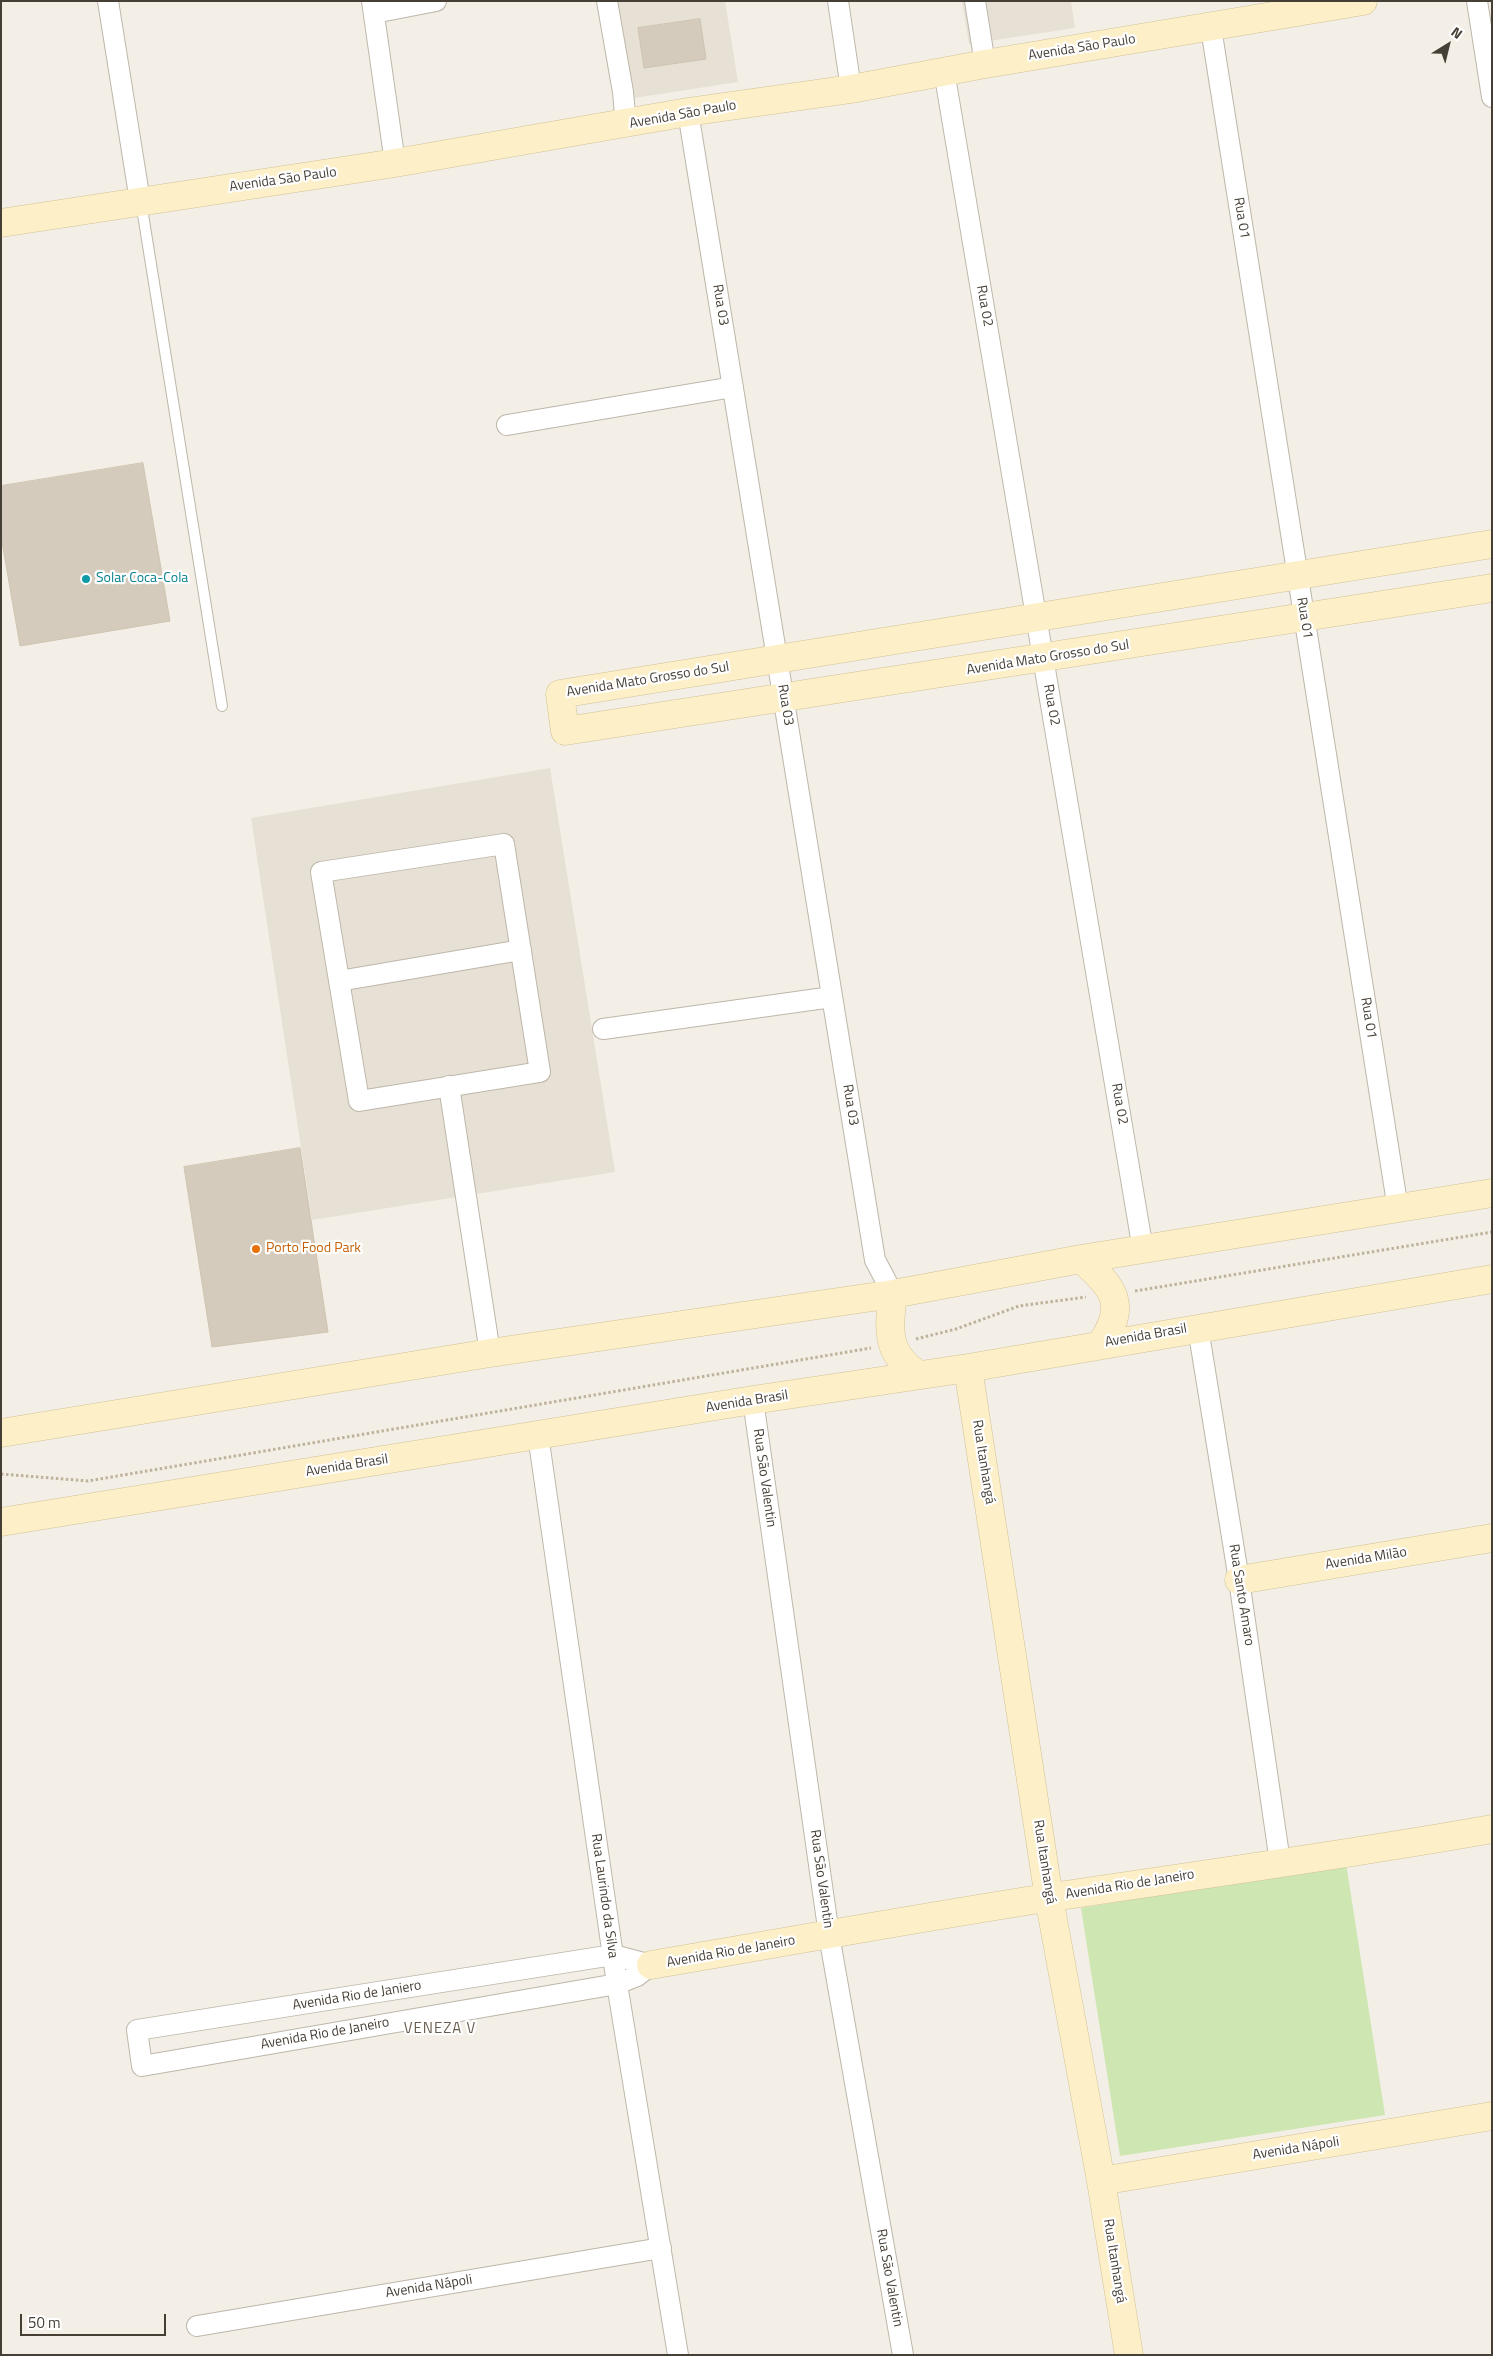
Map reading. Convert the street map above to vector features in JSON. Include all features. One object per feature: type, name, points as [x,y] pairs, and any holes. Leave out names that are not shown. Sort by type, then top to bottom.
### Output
[{"type":"street","points":[[108,1],[140,201]]},
{"type":"street","points":[[395,163],[373,7],[436,1]]},
{"type":"street","points":[[608,1],[623,92],[626,125]]},
{"type":"street","points":[[838,1],[851,89]]},
{"type":"street","points":[[975,1],[985,64]]},
{"type":"street","name":"Avenida São Paulo","points":[[1,223],[395,163],[626,125],[688,112],[851,89],[985,64],[1211,28],[1306,6],[1363,1]]},
{"type":"street","points":[[1476,1],[1492,97]]},
{"type":"street","name":"Rua 01","points":[[1211,28],[1398,1209]]},
{"type":"street","name":"Rua 02","points":[[944,71],[1143,1250]]},
{"type":"street","name":"Rua 03","points":[[688,112],[875,1260],[893,1294]]},
{"type":"street","points":[[507,425],[733,387]]},
{"type":"street","name":"Avenida Mato Grosso do Sul","points":[[1492,544],[560,694],[565,731],[1043,659],[1492,588]]},
{"type":"street","points":[[504,844],[540,1072],[359,1101],[339,981],[321,872],[504,844]]},
{"type":"street","points":[[339,981],[521,950]]},
{"type":"street","points":[[603,1029],[832,997]]},
{"type":"street","points":[[449,1086],[490,1353]]},
{"type":"street","points":[[1,1433],[490,1353],[893,1294],[1082,1259],[1492,1193]]},
{"type":"street","points":[[1082,1259],[1104,1278],[1114,1294],[1116,1316],[1111,1330],[1101,1344]]},
{"type":"street","name":"Avenida Brasil","points":[[1,1522],[753,1400],[968,1368],[1492,1279]]},
{"type":"street","points":[[893,1294],[889,1325],[892,1345],[896,1356],[919,1374]]},
{"type":"street","name":"Rua Santo Amaro","points":[[1198,1328],[1240,1580],[1280,1862]]},
{"type":"street","name":"Rua Itanhangá","points":[[968,1368],[1049,1898],[1101,2181],[1129,2355]]},
{"type":"street","name":"Rua São Valentin","points":[[753,1400],[829,1935],[903,2355]]},
{"type":"street","name":"Rua Laurindo da Silva","points":[[538,1435],[617,1984],[678,2355]]},
{"type":"street","name":"Avenida Milão","points":[[1240,1580],[1492,1538]]},
{"type":"street","name":"Avenida Rio de Janeiro","points":[[613,1955],[651,1965],[1049,1898],[1280,1862],[1353,1854],[1492,1829]]},
{"type":"street","name":"Avenida Rio de Janiero","points":[[142,2066],[137,2030],[613,1955]]},
{"type":"street","name":"Avenida Rio de Janeiro","points":[[142,2066],[617,1984],[637,1976],[651,1965]]},
{"type":"street","name":"Avenida Nápoli","points":[[1101,2181],[1492,2116]]},
{"type":"street","name":"Avenida Nápoli","points":[[197,2326],[661,2248]]},
{"type":"lane","points":[[140,201],[222,706]]},
{"type":"path","points":[[1,1474],[88,1481],[892,1345],[956,1329],[1019,1306],[1114,1294],[1492,1232]]},
{"type":"shaded area","points":[[599,1],[725,1],[738,82],[615,101]]},
{"type":"shaded area","points":[[962,1],[1071,1],[1075,28],[969,44]]},
{"type":"shaded area","points":[[550,768],[615,1172],[312,1220],[251,818]]},
{"type":"green space","points":[[1346,1863],[1385,2115],[1120,2156],[1081,1908]]},
{"type":"building","points":[[700,19],[706,59],[644,68],[638,28]]},
{"type":"building","name":"Solar Coca-Cola","points":[[143,463],[170,621],[20,646],[1,536],[1,486]]},
{"type":"building","name":"Porto Food Park","points":[[300,1148],[328,1332],[212,1347],[184,1167]]},
{"type":"place","name":"Solar Coca-Cola","points":[[86,579]]},
{"type":"place","name":"Porto Food Park","points":[[256,1249]]},
{"type":"district","name":"VENEZA V","points":[[440,2029]]}]
